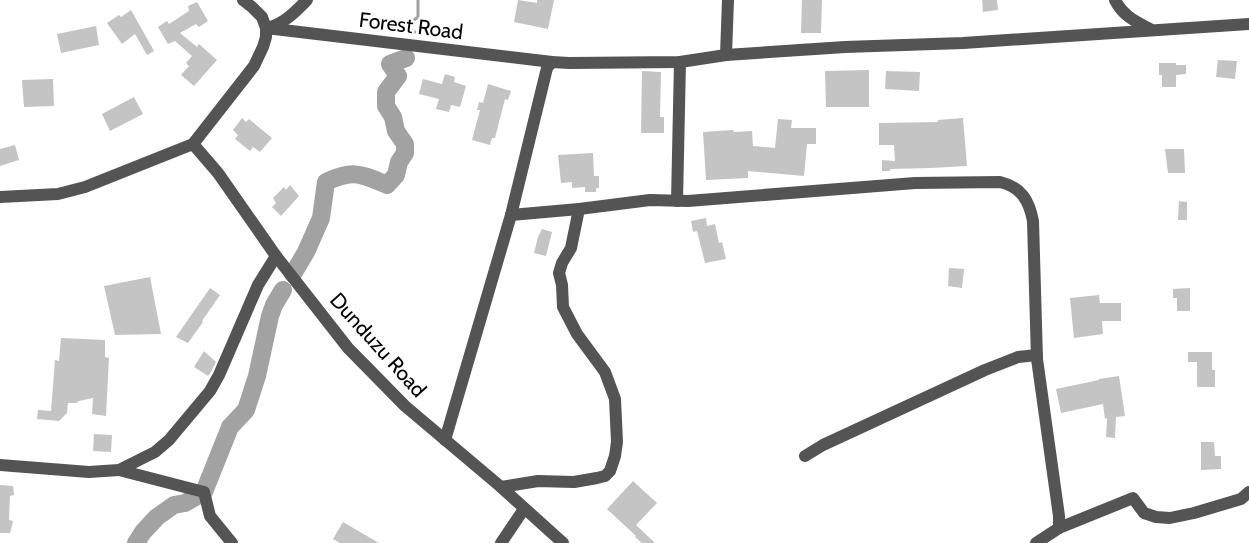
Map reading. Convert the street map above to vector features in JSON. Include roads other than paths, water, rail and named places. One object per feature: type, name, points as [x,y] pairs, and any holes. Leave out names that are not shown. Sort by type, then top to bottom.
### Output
[{"type":"street","points":[[0,196],[58,194],[86,187],[194,144],[254,66],[263,47],[266,28],[262,17],[243,0]]},
{"type":"street","points":[[266,28],[275,26],[290,17],[307,0]]},
{"type":"street","points":[[726,55],[728,0]]},
{"type":"street","points":[[1116,0],[1120,9],[1130,18],[1151,30]]},
{"type":"street","name":"Forest Road","points":[[266,28],[552,62],[680,62],[726,55],[845,47],[963,43],[1249,24]]},
{"type":"street","points":[[445,440],[511,215],[547,68],[552,62]]},
{"type":"street","points":[[677,201],[680,62]]},
{"type":"street","name":"Dunduzu Road","points":[[194,144],[218,173],[276,256],[348,348],[405,406],[563,543]]},
{"type":"street","points":[[511,215],[650,200],[677,201],[915,183],[1000,182],[1013,185],[1023,195],[1033,221],[1037,355],[1059,528]]},
{"type":"street","points":[[501,487],[538,481],[574,482],[605,476],[610,471],[615,456],[617,442],[615,399],[605,372],[577,334],[563,307],[559,273],[562,262],[571,248],[579,209]]},
{"type":"street","points":[[119,470],[155,452],[169,440],[210,391],[258,285],[276,256]]},
{"type":"street","points":[[805,456],[823,445],[960,381],[1018,357],[1037,355]]},
{"type":"street","points":[[0,465],[89,472],[119,470],[204,492],[210,516],[232,543]]},
{"type":"street","points":[[1036,543],[1059,528],[1133,498],[1144,513],[1156,518],[1170,518],[1241,499],[1249,492]]},
{"type":"street","points":[[501,543],[524,509]]},
{"type":"waterway","points":[[415,32],[405,27],[418,17],[418,0]]},
{"type":"waterway","points":[[293,274],[321,218],[326,182],[343,175],[357,174],[387,185],[396,175],[399,162],[405,153],[405,144],[396,131],[393,117],[386,106],[386,92],[398,76],[390,64],[406,58]]},
{"type":"waterway","points":[[136,543],[157,517],[174,505],[185,503],[204,492],[230,427],[246,410],[257,376],[270,316],[283,290]]}]
